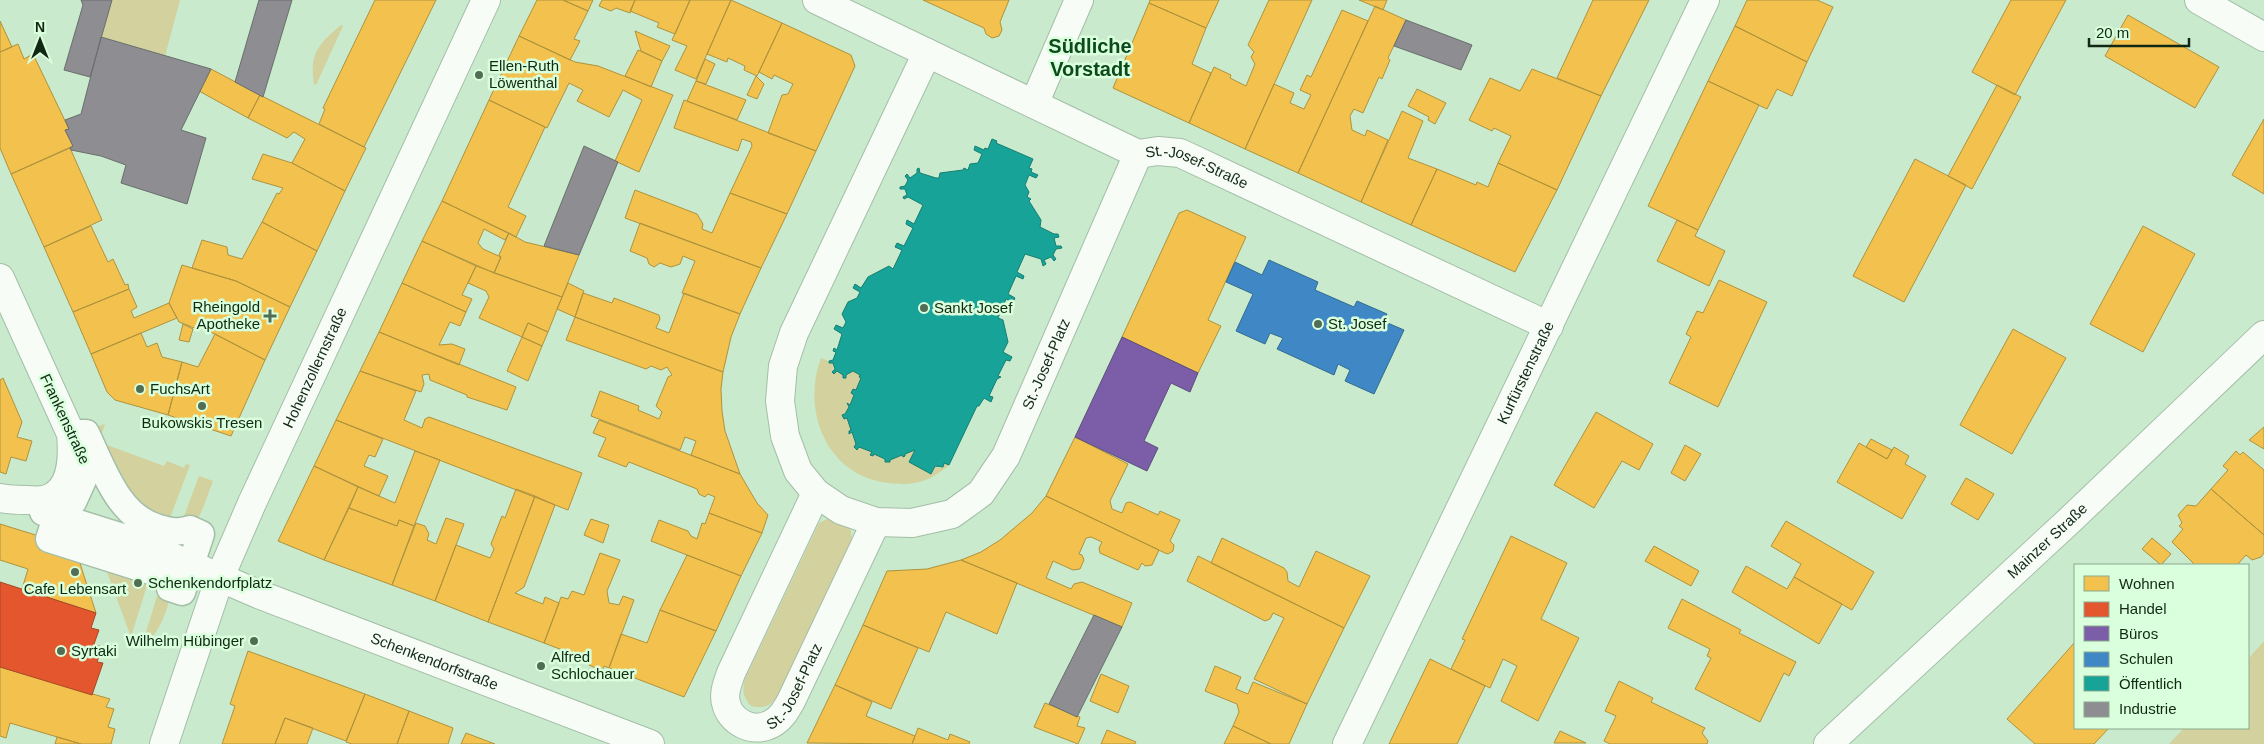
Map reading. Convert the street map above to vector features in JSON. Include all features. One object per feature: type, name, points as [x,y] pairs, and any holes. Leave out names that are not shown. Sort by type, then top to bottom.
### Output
[{"type":"street","name":"Hohenzollernstraße","points":[[164,744],[210,573],[256,494],[486,0]]},
{"type":"street","name":"St.-Josef-Straße","points":[[817,0],[1138,154],[1158,151],[1180,153],[1549,326]]},
{"type":"street","points":[[1034,104],[1079,0]]},
{"type":"street","name":"Kurfürstenstraße","points":[[1347,744],[1705,0]]},
{"type":"street","points":[[2199,0],[2264,38]]},
{"type":"street","name":"St.-Josef-Platz","points":[[927,53],[794,333],[783,366],[780,401],[785,436],[798,471],[816,492],[841,510],[876,522],[912,523],[952,514],[981,492],[1006,456],[1138,154]]},
{"type":"street","name":"Frankenstraße","points":[[0,278],[87,465],[114,509],[151,546]]},
{"type":"street","name":"Mainzer Straße","points":[[1828,744],[2070,520],[2264,335]]},
{"type":"street","points":[[82,433],[86,433],[113,488],[133,515],[151,526],[171,532],[181,532],[190,529],[201,534],[182,592],[170,588],[169,582],[163,575],[49,539],[58,511],[72,502],[77,494],[87,465],[90,453],[82,433]]},
{"type":"street","points":[[3,499],[45,500],[58,492],[69,475],[73,456],[71,434]]},
{"type":"street","name":"St.-Josef-Platz","points":[[816,492],[731,673],[725,702],[730,716],[742,725],[758,727],[770,725],[782,716],[791,701],[876,522]]},
{"type":"street","points":[[3,499],[151,546],[210,573]]},
{"type":"street","name":"Schenkendorfstraße","points":[[210,573],[272,599],[650,744]]},
{"type":"shaded area","points":[[112,0],[180,0],[165,56],[101,37]]},
{"type":"shaded area","points":[[341,25],[343,26],[316,85],[314,84],[313,64],[317,50]]},
{"type":"shaded area","points":[[821,358],[833,363],[834,374],[837,371],[844,378],[853,371],[860,375],[861,378],[856,390],[851,393],[854,395],[850,405],[847,404],[849,407],[845,414],[842,415],[844,419],[847,418],[851,430],[849,433],[852,432],[856,444],[854,447],[872,452],[871,455],[873,456],[874,454],[885,459],[885,462],[889,462],[902,455],[903,457],[905,454],[915,450],[938,468],[943,467],[944,463],[949,465],[928,479],[907,484],[889,483],[867,478],[849,468],[835,455],[824,438],[817,419],[814,399],[816,378]]},
{"type":"shaded area","points":[[105,424],[99,442],[164,466],[167,461],[184,468],[186,464],[190,465],[168,523],[180,527],[199,476],[213,481],[197,521],[193,526],[176,532],[163,529],[148,523],[124,503],[107,476],[86,433],[87,429]]},
{"type":"shaded area","points":[[829,518],[850,526],[852,539],[778,695],[767,706],[751,706],[744,694],[745,679],[819,523]]},
{"type":"shaded area","points":[[101,556],[163,575],[169,593],[168,603],[158,629],[146,643],[143,642],[161,583],[149,579],[131,637]]},
{"type":"shaded area","points":[[2264,641],[2264,744],[2169,744],[2183,729],[2249,729],[2249,658]]},
{"type":"building: Wohnen","points":[[375,0],[436,0],[364,147],[319,124],[325,109],[323,108]]},
{"type":"building: Wohnen","points":[[537,0],[563,0],[588,11],[574,39],[580,41],[570,60],[519,36]]},
{"type":"building: Wohnen","points":[[563,0],[593,0],[588,11]]},
{"type":"building: Wohnen","points":[[602,0],[635,0],[630,13],[616,8],[611,11],[599,6]]},
{"type":"building: Wohnen","points":[[635,0],[690,0],[675,34],[657,27],[659,23],[630,11]]},
{"type":"building: Wohnen","points":[[690,0],[731,0],[696,79],[675,70],[687,46],[672,40]]},
{"type":"building: Wohnen","points":[[731,0],[782,23],[757,76],[744,70],[745,66],[728,58],[727,62],[707,54]]},
{"type":"building: Wohnen","points":[[923,0],[1009,0],[1000,22],[1002,30],[999,36],[992,38],[986,34],[984,28]]},
{"type":"building: Wohnen","points":[[1150,0],[1219,0],[1206,28],[1149,3]]},
{"type":"building: Wohnen","points":[[1269,0],[1312,0],[1245,149],[1189,123],[1214,67],[1231,75],[1230,78],[1246,86],[1255,64],[1251,57],[1254,52],[1248,45]]},
{"type":"building: Wohnen","points":[[1359,0],[1387,0],[1383,10]]},
{"type":"building: Wohnen","points":[[1593,0],[1649,0],[1601,96],[1557,78]]},
{"type":"building: Wohnen","points":[[1747,0],[1817,0],[1833,7],[1807,62],[1735,26]]},
{"type":"building: Wohnen","points":[[2011,0],[2066,0],[2015,95],[1972,72]]},
{"type":"building: Wohnen","points":[[1149,3],[1206,28],[1192,64],[1211,73],[1189,123],[1113,88]]},
{"type":"building: Wohnen","points":[[1375,6],[1406,20],[1388,58],[1390,60],[1382,79],[1379,77],[1363,113],[1354,109],[1350,116],[1352,130],[1365,136],[1367,130],[1388,140],[1361,202],[1298,173]]},
{"type":"building: Wohnen","points":[[1342,10],[1368,21],[1298,173],[1245,149],[1274,84],[1294,93],[1290,103],[1304,109],[1311,95],[1300,90],[1307,75],[1311,77]]},
{"type":"building: Wohnen","points":[[2128,15],[2219,67],[2195,108],[2105,56]]},
{"type":"building: Wohnen","points":[[0,21],[12,47],[0,52]]},
{"type":"building: Wohnen","points":[[782,23],[851,55],[855,66],[816,151],[768,133],[782,95],[788,94],[793,84],[774,75],[772,79],[759,72]]},
{"type":"building: Wohnen","points":[[1735,26],[1807,62],[1792,96],[1777,89],[1767,109],[1708,81]]},
{"type":"building: Wohnen","points":[[635,31],[670,46],[662,61],[641,51]]},
{"type":"building: Wohnen","points":[[519,36],[575,62],[598,66],[673,95],[639,172],[615,161],[642,100],[623,90],[609,117],[577,101],[583,90],[569,83],[547,128],[489,100]]},
{"type":"building: Wohnen","points":[[18,44],[24,59],[33,54],[69,129],[65,130],[73,146],[11,174],[0,148],[0,52]]},
{"type":"building: Wohnen","points":[[638,50],[662,61],[651,87],[625,76]]},
{"type":"building: Wohnen","points":[[705,59],[715,64],[706,84],[696,81]]},
{"type":"building: Wohnen","points":[[211,69],[260,95],[248,118],[199,91]]},
{"type":"building: Wohnen","points":[[1532,69],[1601,96],[1557,190],[1498,163],[1511,136],[1494,128],[1492,131],[1469,120],[1490,78],[1520,91]]},
{"type":"building: Wohnen","points":[[756,76],[764,84],[757,99],[747,95]]},
{"type":"building: Wohnen","points":[[696,81],[746,100],[737,120],[687,101]]},
{"type":"building: Wohnen","points":[[1708,81],[1759,105],[1698,230],[1648,206]]},
{"type":"building: Wohnen","points":[[1997,85],[2021,97],[1972,189],[1948,176]]},
{"type":"building: Wohnen","points":[[1417,89],[1446,103],[1435,124],[1428,120],[1429,117],[1408,106]]},
{"type":"building: Wohnen","points":[[260,95],[366,148],[345,191],[292,163],[305,139],[294,132],[287,138],[248,118]]},
{"type":"building: Wohnen","points":[[489,100],[545,127],[508,207],[526,216],[516,237],[442,201]]},
{"type":"building: Wohnen","points":[[684,100],[816,151],[787,214],[730,193],[752,146],[751,142],[742,139],[738,151],[674,128]]},
{"type":"building: Wohnen","points":[[1402,111],[1423,121],[1408,158],[1437,169],[1411,225],[1361,202]]},
{"type":"building: Wohnen","points":[[2264,119],[2264,194],[2232,175]]},
{"type":"building: Wohnen","points":[[70,148],[102,220],[44,247],[11,174]]},
{"type":"building: Wohnen","points":[[263,154],[292,163],[345,191],[317,251],[262,222],[277,193],[279,194],[283,188],[252,179]]},
{"type":"building: Wohnen","points":[[1915,159],[1966,185],[1904,302],[1853,276]]},
{"type":"building: Wohnen","points":[[1498,163],[1557,190],[1515,272],[1411,225],[1437,169],[1476,185],[1477,182],[1488,187]]},
{"type":"building: Wohnen","points":[[635,190],[697,214],[703,224],[702,229],[712,233],[730,193],[787,214],[761,268],[625,218]]},
{"type":"building: Wohnen","points":[[442,201],[509,233],[505,240],[484,229],[478,243],[483,249],[501,257],[494,273],[422,241]]},
{"type":"building: Wohnen","points":[[1187,210],[1246,237],[1208,320],[1221,326],[1198,373],[1122,337],[1179,213]]},
{"type":"building: Wohnen","points":[[1677,220],[1698,230],[1695,236],[1725,251],[1709,286],[1657,261]]},
{"type":"building: Wohnen","points":[[262,222],[317,251],[290,307],[236,281],[192,268],[202,240],[227,247],[228,255],[242,259]]},
{"type":"building: Wohnen","points":[[640,223],[761,268],[740,314],[682,293],[695,261],[683,256],[680,264],[671,267],[660,263],[654,267],[649,264],[647,258],[630,251]]},
{"type":"building: Wohnen","points":[[91,226],[108,262],[113,259],[125,285],[128,284],[129,289],[73,312],[44,247]]},
{"type":"building: Wohnen","points":[[2143,226],[2195,254],[2143,352],[2090,324]]},
{"type":"building: Wohnen","points":[[509,233],[525,242],[579,255],[562,297],[494,273],[501,257],[499,255]]},
{"type":"building: Wohnen","points":[[422,241],[476,266],[462,295],[472,299],[466,312],[402,283]]},
{"type":"building: Wohnen","points":[[182,265],[236,281],[290,307],[265,360],[199,326],[197,329],[179,322],[169,303]]},
{"type":"building: Wohnen","points":[[476,266],[562,297],[548,332],[528,323],[522,337],[479,318],[489,297],[486,291],[468,283]]},
{"type":"building: Wohnen","points":[[1719,280],[1767,302],[1718,407],[1669,383],[1691,337],[1686,334],[1697,311],[1703,313]]},
{"type":"building: Wohnen","points":[[402,283],[466,312],[460,326],[450,322],[439,345],[452,344],[465,349],[459,365],[379,332]]},
{"type":"building: Wohnen","points":[[568,283],[584,291],[575,317],[557,309]]},
{"type":"building: Wohnen","points":[[129,289],[137,307],[131,311],[134,318],[169,303],[177,318],[91,354],[73,312]]},
{"type":"building: Wohnen","points":[[583,293],[612,303],[614,298],[659,315],[660,319],[656,328],[669,333],[684,293],[740,314],[731,337],[723,372],[575,317]]},
{"type":"building: Wohnen","points":[[575,317],[723,372],[721,389],[725,431],[740,474],[691,455],[696,441],[685,437],[680,450],[591,416],[600,391],[639,406],[638,410],[659,419],[662,412],[656,406],[668,377],[672,375],[667,367],[661,370],[651,366],[646,369],[566,340]]},
{"type":"building: Wohnen","points":[[528,323],[548,332],[542,346],[522,337]]},
{"type":"building: Wohnen","points":[[183,324],[193,329],[189,342],[179,340]]},
{"type":"building: Wohnen","points":[[2013,329],[2066,358],[2012,454],[1960,425]]},
{"type":"building: Wohnen","points":[[379,332],[516,387],[507,410],[467,397],[467,395],[430,380],[429,374],[422,375],[424,384],[421,392],[360,371]]},
{"type":"building: Wohnen","points":[[141,333],[147,347],[157,343],[162,357],[182,362],[168,415],[115,400],[107,392],[91,354]]},
{"type":"building: Wohnen","points":[[215,334],[265,360],[231,436],[168,415],[182,362],[198,367]]},
{"type":"building: Wohnen","points":[[522,337],[542,346],[528,381],[507,371]]},
{"type":"building: Wohnen","points":[[360,371],[416,391],[404,420],[422,428],[425,419],[429,417],[582,473],[568,510],[336,420]]},
{"type":"building: Wohnen","points":[[3,378],[22,422],[17,437],[32,441],[26,461],[11,457],[6,474],[0,472],[0,380]]},
{"type":"building: Wohnen","points":[[1596,412],[1653,444],[1639,470],[1622,461],[1594,508],[1554,485]]},
{"type":"building: Wohnen","points":[[336,420],[383,439],[375,457],[369,455],[364,466],[388,476],[379,496],[314,466]]},
{"type":"building: Wohnen","points":[[599,420],[740,474],[757,503],[768,515],[762,533],[709,513],[715,497],[708,494],[705,497],[699,494],[697,489],[629,462],[626,467],[598,456],[606,438],[593,433]]},
{"type":"building: Wohnen","points":[[2264,427],[2264,449],[2249,440]]},
{"type":"building: Wohnen","points":[[1075,437],[1128,464],[1110,501],[1112,509],[1122,513],[1126,503],[1130,502],[1158,515],[1160,511],[1180,520],[1170,541],[1174,545],[1173,551],[1168,554],[1165,553],[1046,496]]},
{"type":"building: Wohnen","points":[[1871,439],[1892,450],[1887,459],[1866,447]]},
{"type":"building: Wohnen","points":[[1859,443],[1887,459],[1894,447],[1909,456],[1905,464],[1926,476],[1902,519],[1837,482]]},
{"type":"building: Wohnen","points":[[1685,445],[1701,454],[1685,481],[1671,473]]},
{"type":"building: Wohnen","points":[[415,451],[440,460],[414,526],[399,520],[397,526],[349,508],[358,487],[395,503]]},
{"type":"building: Wohnen","points":[[2236,451],[2240,455],[2243,452],[2264,470],[2264,535],[2211,489],[2228,470],[2223,466]]},
{"type":"building: Wohnen","points":[[314,466],[358,487],[324,560],[278,541]]},
{"type":"building: Wohnen","points":[[1966,478],[1994,494],[1978,520],[1951,504]]},
{"type":"building: Wohnen","points":[[516,489],[535,496],[488,622],[435,601],[456,545],[490,558],[494,549],[491,544],[502,516],[505,518]]},
{"type":"building: Wohnen","points":[[2211,489],[2264,535],[2264,553],[2261,557],[2252,560],[2246,555],[2238,564],[2194,564],[2172,542],[2183,529],[2179,526],[2182,523],[2178,515],[2187,505],[2196,506]]},
{"type":"building: Wohnen","points":[[535,496],[555,505],[524,587],[515,593],[543,604],[545,597],[559,603],[544,643],[488,622]]},
{"type":"building: Wohnen","points":[[1046,496],[1159,550],[1152,565],[1145,566],[1142,563],[1138,570],[1100,553],[1099,548],[1102,542],[1091,537],[1086,538],[1079,554],[1082,555],[1084,560],[1080,569],[1073,570],[1053,561],[1046,578],[1071,589],[1074,584],[1082,582],[1132,603],[1122,627],[961,560],[981,552],[1000,540],[1032,513]]},
{"type":"building: Wohnen","points":[[349,508],[397,526],[399,520],[414,526],[392,585],[324,560]]},
{"type":"building: Wohnen","points":[[709,513],[762,533],[741,576],[651,541],[659,520],[688,531],[691,536],[697,539],[702,523],[705,524]]},
{"type":"building: Wohnen","points":[[446,518],[464,524],[435,601],[392,585],[416,523],[425,526],[429,534],[427,540],[436,544]]},
{"type":"building: Wohnen","points":[[591,519],[609,525],[603,543],[584,535]]},
{"type":"building: Wohnen","points":[[1786,521],[1874,572],[1852,610],[1794,577],[1801,564],[1771,546]]},
{"type":"building: Wohnen","points":[[0,524],[68,545],[77,554],[96,613],[22,589],[28,569],[0,560]]},
{"type":"building: Wohnen","points":[[1511,536],[1567,563],[1541,619],[1579,638],[1538,721],[1501,701],[1517,666],[1503,659],[1490,688],[1451,669],[1465,640],[1462,639]]},
{"type":"building: Wohnen","points":[[1222,538],[1284,568],[1287,572],[1288,581],[1299,587],[1316,551],[1370,576],[1344,628],[1211,563]]},
{"type":"building: Wohnen","points":[[2152,538],[2171,554],[2160,564],[2142,549]]},
{"type":"building: Wohnen","points":[[1654,546],[1699,571],[1691,586],[1645,561]]},
{"type":"building: Wohnen","points":[[600,553],[620,560],[607,591],[609,603],[619,605],[623,596],[634,600],[609,668],[604,666],[602,671],[589,665],[590,662],[586,659],[544,643],[561,597],[568,599],[572,591],[584,595]]},
{"type":"building: Wohnen","points":[[687,555],[741,576],[716,631],[660,610]]},
{"type":"building: Wohnen","points":[[1198,556],[1344,628],[1307,704],[1254,679],[1284,618],[1273,613],[1270,619],[1265,621],[1187,581]]},
{"type":"building: Wohnen","points":[[961,560],[1017,583],[997,634],[946,612],[929,652],[863,625],[887,571],[927,569]]},
{"type":"building: Wohnen","points":[[1746,566],[1787,589],[1794,577],[1842,604],[1819,644],[1732,592]]},
{"type":"building: Wohnen","points":[[1682,599],[1741,630],[1739,633],[1796,662],[1789,676],[1784,673],[1760,722],[1695,689],[1711,658],[1707,656],[1710,649],[1668,628]]},
{"type":"building: Wohnen","points":[[660,610],[716,631],[684,697],[609,668],[621,634],[647,643]]},
{"type":"building: Wohnen","points":[[863,625],[918,648],[891,709],[835,685]]},
{"type":"building: Wohnen","points":[[2074,643],[2074,729],[2108,729],[2094,744],[2035,744],[2007,719]]},
{"type":"building: Wohnen","points":[[248,651],[365,694],[346,741],[285,718],[275,744],[222,744],[235,706],[230,704]]},
{"type":"building: Wohnen","points":[[1430,659],[1485,686],[1457,744],[1389,744]]},
{"type":"building: Wohnen","points":[[1215,666],[1241,677],[1236,689],[1248,694],[1253,682],[1307,704],[1289,744],[1271,744],[1233,726],[1239,712],[1237,704],[1205,691]]},
{"type":"building: Wohnen","points":[[0,667],[110,699],[106,707],[114,709],[108,727],[115,729],[111,744],[81,744],[10,723],[6,738],[0,736]]},
{"type":"building: Wohnen","points":[[1101,674],[1129,686],[1118,713],[1090,701]]},
{"type":"building: Wohnen","points":[[1619,681],[1653,698],[1651,702],[1705,728],[1702,733],[1708,741],[1707,744],[1610,744],[1604,741],[1616,716],[1605,711]]},
{"type":"building: Wohnen","points":[[835,685],[872,702],[866,716],[915,736],[912,744],[807,743]]},
{"type":"building: Wohnen","points":[[365,694],[409,711],[397,744],[352,744],[346,742]]},
{"type":"building: Wohnen","points":[[1045,703],[1080,717],[1077,726],[1085,728],[1078,744],[1034,727]]},
{"type":"building: Wohnen","points":[[409,711],[453,728],[448,744],[397,744]]},
{"type":"building: Wohnen","points":[[285,718],[313,728],[307,744],[275,744]]},
{"type":"building: Wohnen","points":[[1233,726],[1271,744],[1224,744]]},
{"type":"building: Wohnen","points":[[918,728],[948,740],[950,734],[970,742],[969,744],[912,744]]},
{"type":"building: Wohnen","points":[[1107,730],[1136,742],[1135,744],[1101,744]]},
{"type":"building: Wohnen","points":[[1560,731],[1586,743],[1554,743]]},
{"type":"building: Wohnen","points":[[466,733],[495,744],[461,744]]},
{"type":"building: Wohnen","points":[[57,737],[81,744],[55,744]]},
{"type":"building: Handel","points":[[0,582],[96,613],[91,628],[99,630],[94,644],[102,647],[97,662],[103,663],[92,695],[0,667]]},
{"type":"building: Büros","points":[[1122,337],[1198,373],[1190,392],[1171,383],[1144,441],[1158,448],[1147,471],[1075,437]]},
{"type":"building: Schulen","points":[[1269,260],[1318,282],[1315,290],[1354,307],[1357,301],[1387,314],[1383,321],[1404,330],[1374,394],[1345,381],[1350,370],[1338,364],[1334,375],[1277,349],[1283,338],[1270,333],[1265,344],[1236,331],[1253,294],[1226,282],[1235,262],[1262,275]]},
{"type":"building: Öffentlich","name":"Sankt Josef","points":[[992,139],[997,141],[996,143],[1033,159],[1029,168],[1032,169],[1031,172],[1038,175],[1036,178],[1029,175],[1025,185],[1029,192],[1027,197],[1031,199],[1029,201],[1041,220],[1040,227],[1058,234],[1059,237],[1054,238],[1056,246],[1061,246],[1062,248],[1056,249],[1053,255],[1056,259],[1054,261],[1051,257],[1044,260],[1046,264],[1043,266],[1041,259],[1025,254],[1017,272],[1024,276],[1023,279],[1016,276],[1008,294],[1015,298],[1013,302],[1006,299],[998,318],[1003,320],[1008,342],[1003,352],[1012,357],[1010,361],[1006,360],[998,376],[1001,377],[997,379],[989,396],[993,397],[991,402],[984,398],[979,406],[977,406],[949,465],[944,463],[943,467],[935,466],[931,474],[909,462],[915,450],[905,454],[903,457],[902,455],[890,460],[890,462],[885,462],[885,459],[874,454],[873,456],[870,455],[872,452],[859,447],[857,450],[854,447],[856,444],[852,432],[849,434],[851,430],[847,418],[844,419],[842,415],[845,414],[849,407],[847,403],[850,405],[854,395],[851,393],[853,389],[856,390],[861,378],[859,377],[860,375],[853,371],[846,375],[846,378],[843,378],[843,375],[837,371],[834,374],[832,372],[835,369],[833,363],[829,363],[829,361],[833,360],[836,352],[833,351],[834,348],[837,350],[842,334],[834,329],[836,325],[843,328],[846,322],[842,314],[848,302],[857,298],[860,292],[853,288],[855,284],[861,288],[868,277],[889,266],[893,269],[902,250],[895,247],[897,243],[904,246],[913,228],[906,224],[907,220],[914,224],[923,205],[908,197],[904,199],[903,197],[907,195],[905,189],[900,189],[900,187],[905,186],[908,180],[905,176],[907,174],[910,178],[917,173],[919,168],[920,173],[936,178],[939,178],[940,173],[963,170],[964,168],[968,170],[970,164],[978,163],[982,154],[974,150],[975,146],[984,150],[985,148],[988,149]]},
{"type":"building: Industrie","points":[[81,0],[112,0],[90,77],[64,70],[83,5]]},
{"type":"building: Industrie","points":[[259,0],[292,0],[263,97],[235,82]]},
{"type":"building: Industrie","points":[[1406,20],[1472,45],[1461,70],[1394,46]]},
{"type":"building: Industrie","points":[[101,37],[211,69],[181,130],[206,138],[187,204],[121,183],[126,165],[101,156],[71,150],[70,148],[73,146],[65,130],[69,129],[65,120],[81,114]]},
{"type":"building: Industrie","points":[[584,146],[618,162],[579,255],[544,246]]},
{"type":"building: Industrie","points":[[1094,615],[1122,627],[1077,717],[1049,704]]},
{"type":"place","name":"Ellen-Ruth Löwenthal","points":[[479,75]]},
{"type":"place","name":"Sankt Josef","points":[[924,308]]},
{"type":"place","name":"Rheingold Apotheke","points":[[270,316]]},
{"type":"place","name":"St. Josef","points":[[1318,324]]},
{"type":"place","name":"FuchsArt","points":[[140,389]]},
{"type":"place","name":"Bukowskis Tresen","points":[[202,406]]},
{"type":"place","name":"Cafe Lebensart","points":[[75,572]]},
{"type":"place","name":"Schenkendorfplatz","points":[[138,583]]},
{"type":"place","name":"Wilhelm Hübinger","points":[[254,641]]},
{"type":"place","name":"Syrtaki","points":[[61,651]]},
{"type":"place","name":"Alfred Schlochauer","points":[[541,666]]},
{"type":"district","name":"Südliche Vorstadt","points":[[1090,58]]}]
